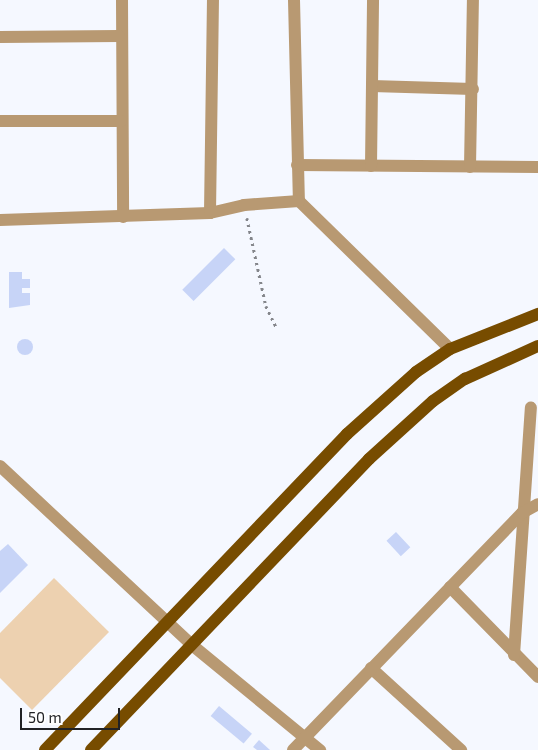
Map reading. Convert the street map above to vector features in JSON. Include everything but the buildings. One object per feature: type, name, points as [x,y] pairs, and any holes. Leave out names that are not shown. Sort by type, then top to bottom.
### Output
[{"type":"main road","points":[[45,750],[347,434],[416,372],[450,349],[538,314]]},
{"type":"main road","points":[[91,750],[369,459],[433,401],[465,379],[538,346]]},
{"type":"street","points":[[122,0],[120,36],[123,217]]},
{"type":"street","points":[[210,213],[213,0]]},
{"type":"street","points":[[294,0],[299,202],[450,349]]},
{"type":"street","points":[[371,166],[374,0]]},
{"type":"street","points":[[470,167],[473,89],[473,0]]},
{"type":"street","points":[[0,37],[120,36]]},
{"type":"street","points":[[372,86],[473,89]]},
{"type":"street","points":[[0,121],[121,121]]},
{"type":"street","points":[[297,165],[538,167]]},
{"type":"street","points":[[0,220],[210,213],[244,205],[299,202]]},
{"type":"street","points":[[514,655],[522,513],[531,408]]},
{"type":"street","points":[[0,466],[192,645],[262,706],[306,736],[320,750]]},
{"type":"street","points":[[293,750],[522,513],[538,504]]},
{"type":"street","points":[[450,587],[514,655],[538,677]]},
{"type":"street","points":[[371,668],[462,750]]},
{"type":"path","points":[[244,205],[266,306],[277,329]]},
{"type":"shaded area","points":[[54,578],[109,632],[32,710],[0,678],[0,633]]}]
